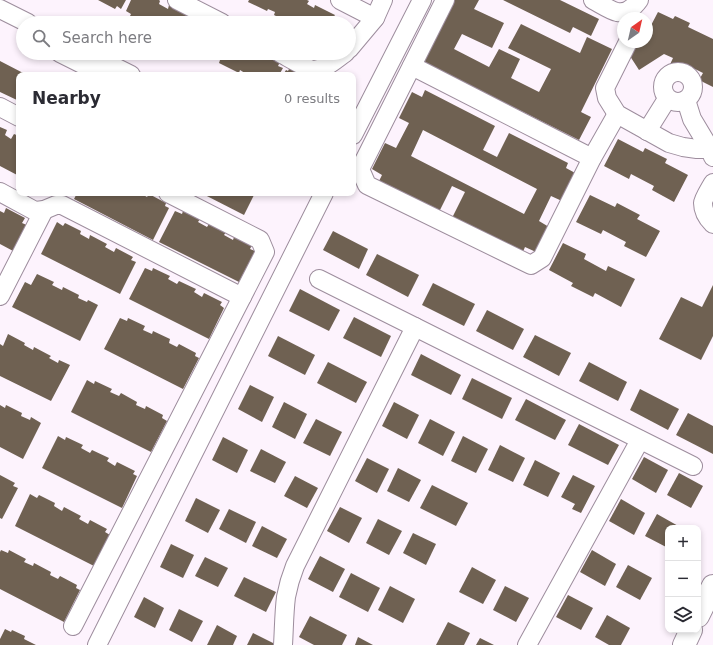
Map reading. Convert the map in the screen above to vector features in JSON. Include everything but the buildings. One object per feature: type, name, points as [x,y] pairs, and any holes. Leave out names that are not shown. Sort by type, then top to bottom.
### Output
[{"type":"main road","points":[[701,610],[713,586]]},
{"type":"main road","points":[[684,645],[690,633]]},
{"type":"street","points":[[177,0],[208,16]]},
{"type":"street","points":[[340,0],[374,18]]},
{"type":"street","points":[[356,40],[374,18],[383,0]]},
{"type":"street","points":[[356,129],[422,0]]},
{"type":"street","points":[[445,0],[360,169],[367,185],[531,265],[542,258],[592,158],[617,114]]},
{"type":"street","points":[[593,0],[616,12],[623,12],[636,8]]},
{"type":"street","points":[[0,9],[16,17]]},
{"type":"street","points":[[0,23],[16,31]]},
{"type":"street","points":[[625,48],[605,88],[607,98],[617,114],[669,143],[712,152]]},
{"type":"street","points":[[74,60],[97,72]]},
{"type":"street","points":[[101,60],[125,72]]},
{"type":"street","points":[[294,60],[313,70],[328,65],[335,60]]},
{"type":"street","points":[[412,66],[592,158]]},
{"type":"street","points":[[674,72],[680,72],[686,74],[690,79],[693,85],[692,92],[686,100],[680,103],[667,99],[663,93],[662,86],[668,75],[674,72]]},
{"type":"street","points":[[648,131],[667,99]]},
{"type":"street","points":[[686,100],[692,119],[712,152]]},
{"type":"street","points":[[0,107],[16,115]]},
{"type":"street","points":[[713,183],[703,203],[705,211],[713,224]]},
{"type":"street","points":[[0,192],[36,211],[44,210],[56,204],[62,205],[242,297]]},
{"type":"street","points":[[73,626],[265,252],[260,240],[174,196]]},
{"type":"street","points":[[96,645],[322,196]]},
{"type":"street","points":[[0,296],[6,267],[44,210]]},
{"type":"street","points":[[319,279],[693,466]]},
{"type":"street","points":[[283,645],[286,595],[295,566],[415,327]]},
{"type":"street","points":[[527,645],[640,440]]}]
